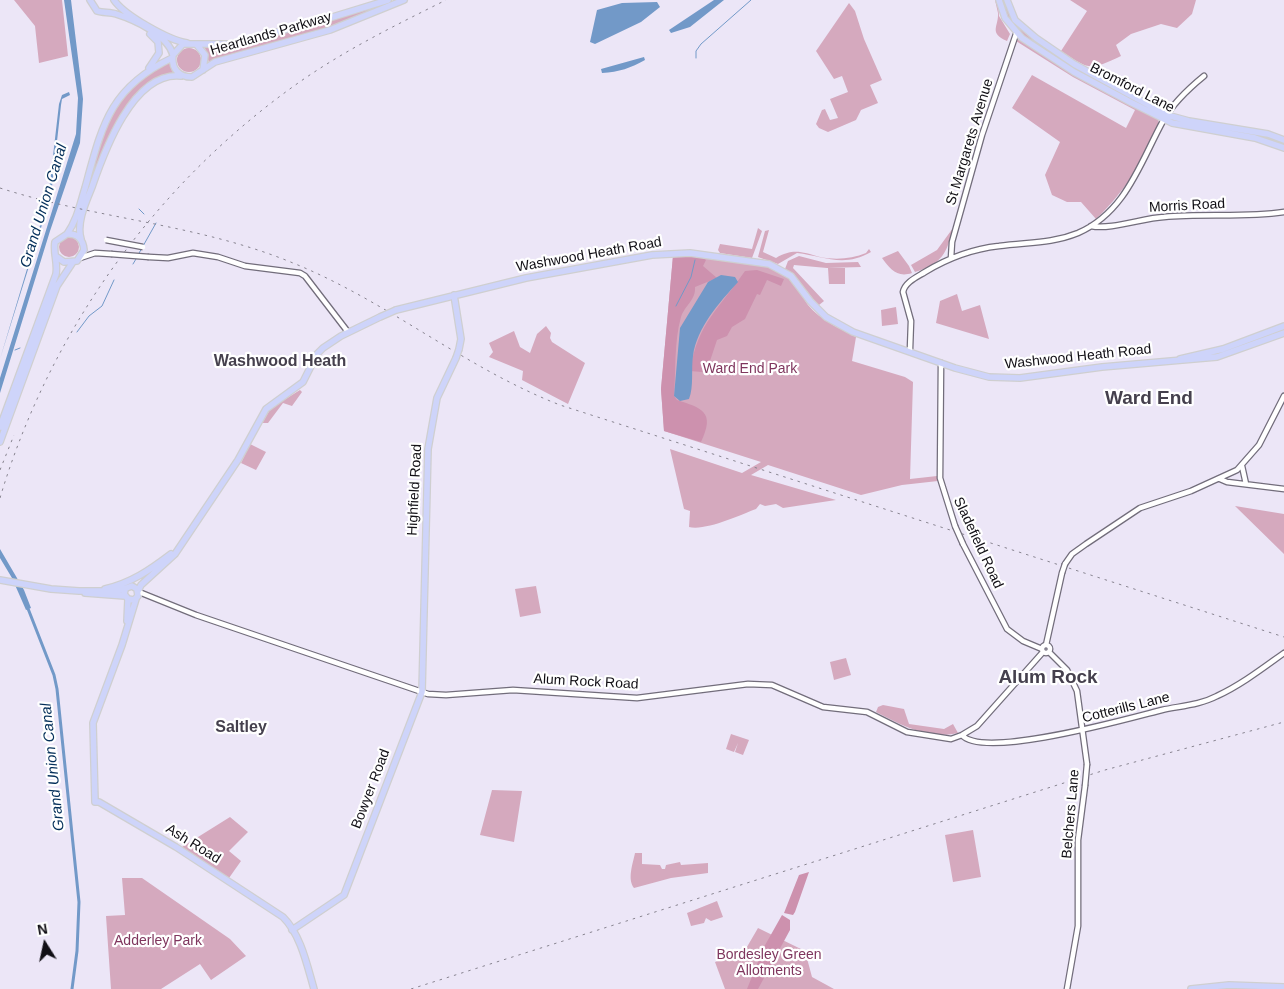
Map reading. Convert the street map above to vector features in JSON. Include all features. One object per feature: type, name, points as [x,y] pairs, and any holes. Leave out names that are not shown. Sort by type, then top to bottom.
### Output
[{"type":"main road","name":"Heartlands Parkway","points":[[114,0],[124,11],[179,41],[192,44],[231,44],[326,19],[388,0]]},
{"type":"main road","points":[[106,12],[112,7],[114,0]]},
{"type":"main road","name":"Heartlands Parkway","points":[[202,70],[215,62],[330,30],[404,0]]},
{"type":"main road","name":"Bromford Lane","points":[[999,0],[1006,18],[1016,34],[1086,79],[1185,126],[1255,138],[1284,148]]},
{"type":"main road","name":"Bromford Lane","points":[[1008,0],[1015,20],[1028,32],[1089,72],[1166,117],[1268,134],[1284,140]]},
{"type":"main road","points":[[90,1],[96,10],[118,14],[166,42],[171,48],[177,72],[187,77]]},
{"type":"main road","points":[[0,427],[56,274],[57,256],[55,242],[67,234],[76,220],[103,124],[122,94],[158,58],[159,47],[154,37],[137,24]]},
{"type":"main road","points":[[0,442],[57,286],[73,262],[80,258],[82,242],[79,229],[89,195],[104,154],[122,116],[136,99],[158,81],[176,76],[187,77],[197,75],[202,70],[205,56],[202,49],[192,44],[178,47],[172,57],[146,71]]},
{"type":"main road","points":[[1086,79],[1089,72]]},
{"type":"main road","points":[[67,234],[74,234],[82,242]]},
{"type":"main road","name":"Washwood Heath Road","points":[[137,595],[141,585],[171,558],[238,460],[266,409],[303,382],[320,350],[348,332],[396,310],[526,278],[668,253],[714,255],[764,263],[780,268],[795,280],[815,307],[839,325],[855,333],[979,375],[1005,378],[1173,361],[1237,348],[1284,333]]},
{"type":"main road","points":[[57,256],[64,262],[73,262]]},
{"type":"main road","name":"Highfield Road","points":[[422,692],[428,449],[437,398],[456,358],[461,338],[454,295]]},
{"type":"main road","name":"Washwood Heath Road","points":[[1237,348],[1284,326]]},
{"type":"main road","name":"Washwood Heath Road","points":[[127,593],[158,567],[180,545]]},
{"type":"main road","points":[[102,590],[119,586],[146,573],[171,554]]},
{"type":"main road","points":[[0,580],[39,587],[79,591],[127,593],[136,588],[137,595],[125,635]]},
{"type":"main road","points":[[79,591],[102,590],[137,595]]},
{"type":"main road","points":[[125,635],[129,607],[127,593]]},
{"type":"main road","name":"Ash Road","points":[[125,635],[92,730],[95,802],[99,802],[176,847],[276,913],[292,930],[303,953],[314,989]]},
{"type":"main road","name":"Bowyer Road","points":[[292,930],[343,895],[422,692]]},
{"type":"main road","points":[[1191,989],[1230,985],[1284,987]]},
{"type":"street","name":"St Margarets Avenue","points":[[951,258],[952,242],[982,135],[1016,34]]},
{"type":"street","points":[[910,349],[911,321],[904,288],[915,278],[951,258],[1000,246],[1053,242],[1091,226],[1110,211],[1148,155],[1166,117],[1190,88],[1204,76]]},
{"type":"street","name":"Morris Road","points":[[1091,226],[1162,217],[1215,214],[1253,216],[1284,212]]},
{"type":"street","points":[[106,240],[143,247]]},
{"type":"street","points":[[82,242],[95,253]]},
{"type":"street","points":[[80,258],[95,253],[168,258],[193,253],[218,257],[245,266],[300,273],[305,276],[348,332]]},
{"type":"street","name":"Sladefield Road","points":[[941,363],[940,478],[954,526],[1007,629],[1023,641],[1045,649]]},
{"type":"street","points":[[962,736],[977,726],[1045,649],[1062,573],[1065,564],[1072,554],[1140,508],[1220,479],[1242,466],[1259,445],[1284,396]]},
{"type":"street","points":[[1242,466],[1246,484]]},
{"type":"street","points":[[1220,479],[1284,489]]},
{"type":"street","name":"Alum Rock Road","points":[[137,595],[157,600],[422,692],[446,695],[519,690],[637,698],[758,684],[781,688],[823,707],[867,712],[907,732],[945,739],[962,736]]},
{"type":"street","name":"Belchers Lane","points":[[1045,649],[1062,664],[1075,684],[1087,764],[1078,840],[1078,926],[1067,989]]},
{"type":"street","name":"Cotterills Lane","points":[[962,736],[970,741],[1007,742],[1083,731],[1163,710],[1200,703],[1217,696],[1284,653]]},
{"type":"green space","points":[[14,0],[62,0],[68,56],[39,63],[35,26]]},
{"type":"green space","points":[[398,0],[352,21],[209,63],[205,48],[238,44],[285,33]]},
{"type":"green space","points":[[995,0],[998,0],[999,16],[1010,34],[1007,41],[996,32],[998,13]]},
{"type":"green space","points":[[1001,0],[1006,0],[1009,10],[1034,39],[1151,109],[1150,111],[1083,75],[1034,45],[1013,26]]},
{"type":"green space","points":[[1070,0],[1196,0],[1192,14],[1177,28],[1161,24],[1131,34],[1116,45],[1121,56],[1096,66],[1090,66],[1078,62],[1061,51],[1087,11]]},
{"type":"green space","points":[[849,3],[855,11],[864,39],[882,80],[870,85],[878,103],[861,110],[856,120],[828,132],[819,128],[816,124],[822,110],[825,109],[830,120],[838,118],[830,99],[848,92],[842,76],[834,79],[816,51]]},
{"type":"green space","points":[[1020,39],[1158,118],[1158,128],[1146,156],[1125,187],[1096,219],[1081,202],[1067,202],[1052,195],[1045,175],[1060,142],[1012,108],[1032,75],[1126,128],[1135,110],[1073,77],[1016,41]]},
{"type":"green space","points":[[189,48],[198,51],[201,60],[198,69],[189,72],[180,69],[177,60],[180,51]]},
{"type":"green space","points":[[170,62],[174,73],[156,82],[141,93],[128,106],[118,121],[89,190],[87,189],[105,131],[122,99],[150,73]]},
{"type":"green space","points":[[758,228],[762,231],[752,258],[720,253],[718,250],[720,244],[752,249]]},
{"type":"green space","points":[[953,228],[942,256],[931,265],[915,272],[911,265],[937,250]]},
{"type":"green space","points":[[769,230],[763,252],[776,258],[793,252],[803,252],[837,259],[861,255],[869,249],[871,252],[861,257],[843,260],[834,260],[797,253],[778,264],[758,257],[765,231]]},
{"type":"green space","points":[[65,237],[73,237],[79,243],[79,251],[73,257],[65,257],[59,251],[59,243]]},
{"type":"green space","points":[[898,251],[912,273],[902,274],[894,272],[882,258]]},
{"type":"green space","name":"Ward End Park","points":[[673,256],[734,259],[765,265],[779,270],[792,280],[808,305],[818,315],[856,337],[852,361],[905,377],[913,382],[910,479],[937,476],[938,481],[902,485],[861,495],[768,465],[751,475],[836,500],[783,508],[776,504],[765,506],[760,504],[756,509],[723,522],[704,527],[689,527],[690,511],[684,509],[670,449],[742,473],[761,462],[664,431],[661,389]]},
{"type":"green space","points":[[673,256],[703,257],[706,260],[703,266],[717,278],[695,287],[694,295],[681,317],[676,346],[674,396],[677,400],[704,412],[707,423],[701,442],[664,431],[661,389]]},
{"type":"green space","points":[[799,256],[826,263],[858,262],[861,267],[827,268],[794,265],[793,268],[824,301],[819,305],[794,276],[785,269],[788,261]]},
{"type":"green space","points":[[828,268],[845,268],[845,284],[829,284]]},
{"type":"green space","points":[[757,270],[784,279],[781,286],[767,280],[760,295],[757,294],[745,319],[732,327],[727,336],[717,340],[707,370],[702,372],[690,371],[698,340],[711,317],[745,271]]},
{"type":"green space","points":[[957,294],[962,311],[980,305],[989,339],[936,323],[940,301]]},
{"type":"green space","points":[[896,307],[898,324],[882,326],[881,310]]},
{"type":"green space","points":[[546,326],[551,333],[550,338],[552,342],[585,363],[568,404],[522,380],[523,371],[489,357],[493,352],[489,343],[514,331],[520,347],[530,353],[537,334]]},
{"type":"green space","points":[[300,390],[302,392],[292,406],[283,403],[268,423],[262,423],[271,408]]},
{"type":"green space","points":[[250,444],[266,452],[256,470],[241,463]]},
{"type":"green space","points":[[1235,506],[1284,514],[1284,554]]},
{"type":"green space","points":[[536,586],[541,613],[520,617],[515,589]]},
{"type":"green space","points":[[846,658],[851,675],[834,680],[830,662]]},
{"type":"green space","points":[[883,705],[904,709],[909,724],[944,729],[953,724],[958,733],[947,735],[926,733],[905,726],[876,712],[878,707]]},
{"type":"green space","points":[[731,734],[749,740],[743,755],[735,752],[738,743],[734,752],[726,749]]},
{"type":"green space","points":[[492,790],[522,791],[514,842],[480,835]]},
{"type":"green space","points":[[230,817],[248,832],[229,851],[241,861],[229,878],[182,847]]},
{"type":"green space","points":[[973,830],[981,877],[953,882],[945,835]]},
{"type":"green space","points":[[635,853],[642,853],[642,864],[660,865],[662,869],[665,869],[666,865],[680,862],[681,865],[708,863],[708,873],[671,878],[634,888],[631,876]]},
{"type":"green space","points":[[809,872],[795,912],[793,915],[784,913],[799,875]]},
{"type":"green space","name":"Adderley Park","points":[[122,878],[142,878],[230,939],[246,956],[211,980],[200,964],[161,989],[111,989],[106,916],[125,915]]},
{"type":"green space","points":[[717,901],[723,917],[711,921],[706,918],[704,923],[691,926],[687,913]]},
{"type":"green space","points":[[782,915],[790,920],[790,930],[758,989],[747,989],[764,947]]},
{"type":"green space","name":"Bordesley Green Allotments","points":[[758,928],[805,951],[812,977],[834,989],[725,989],[715,962],[744,952]]},
{"type":"water","points":[[64,0],[71,0],[83,99],[80,143],[50,231],[0,393],[0,378],[76,134],[78,98]]},
{"type":"water","points":[[714,0],[724,0],[690,27],[671,33],[669,30]]},
{"type":"water","points":[[657,2],[660,7],[641,22],[595,44],[590,42],[597,10],[622,3]]},
{"type":"water","points":[[644,57],[645,60],[630,67],[614,72],[602,73],[601,69]]},
{"type":"water","points":[[69,92],[70,95],[62,99],[51,196],[0,359],[48,199],[59,104],[62,95]]},
{"type":"water","points":[[721,275],[735,277],[738,282],[716,307],[699,335],[693,356],[691,394],[689,399],[680,401],[674,396],[680,328],[708,282]]},
{"type":"water","points":[[0,549],[24,590],[31,608],[26,610],[12,578],[0,558]]},
{"type":"waterway","points":[[696,58],[696,51],[701,44],[751,0]]},
{"type":"waterway","points":[[139,209],[144,214]]},
{"type":"waterway","points":[[138,255],[156,223]]},
{"type":"waterway","points":[[133,264],[136,259]]},
{"type":"waterway","points":[[676,306],[691,277],[695,260]]},
{"type":"waterway","points":[[77,332],[89,316],[102,306],[114,280]]},
{"type":"waterway","points":[[15,350],[20,348]]},
{"type":"waterway","name":"Grand Union Canal","points":[[27,606],[54,675],[57,689],[79,902],[77,951],[72,989]]},
{"type":"railway","points":[[0,498],[21,436],[48,376],[80,319],[116,264],[156,213],[201,165],[249,121],[301,81],[354,48],[446,0]]},
{"type":"railway","points":[[0,188],[36,199],[184,230],[257,250],[328,278],[491,373],[560,405],[1284,637]]},
{"type":"railway","points":[[0,470],[14,435]]},
{"type":"railway","points":[[411,989],[1105,770],[1284,722]]},
{"type":"district","name":"Washwood Heath","points":[[280,362]]},
{"type":"district","name":"Ward End","points":[[1149,399]]},
{"type":"district","name":"Alum Rock","points":[[1048,678]]},
{"type":"district","name":"Saltley","points":[[241,728]]}]
